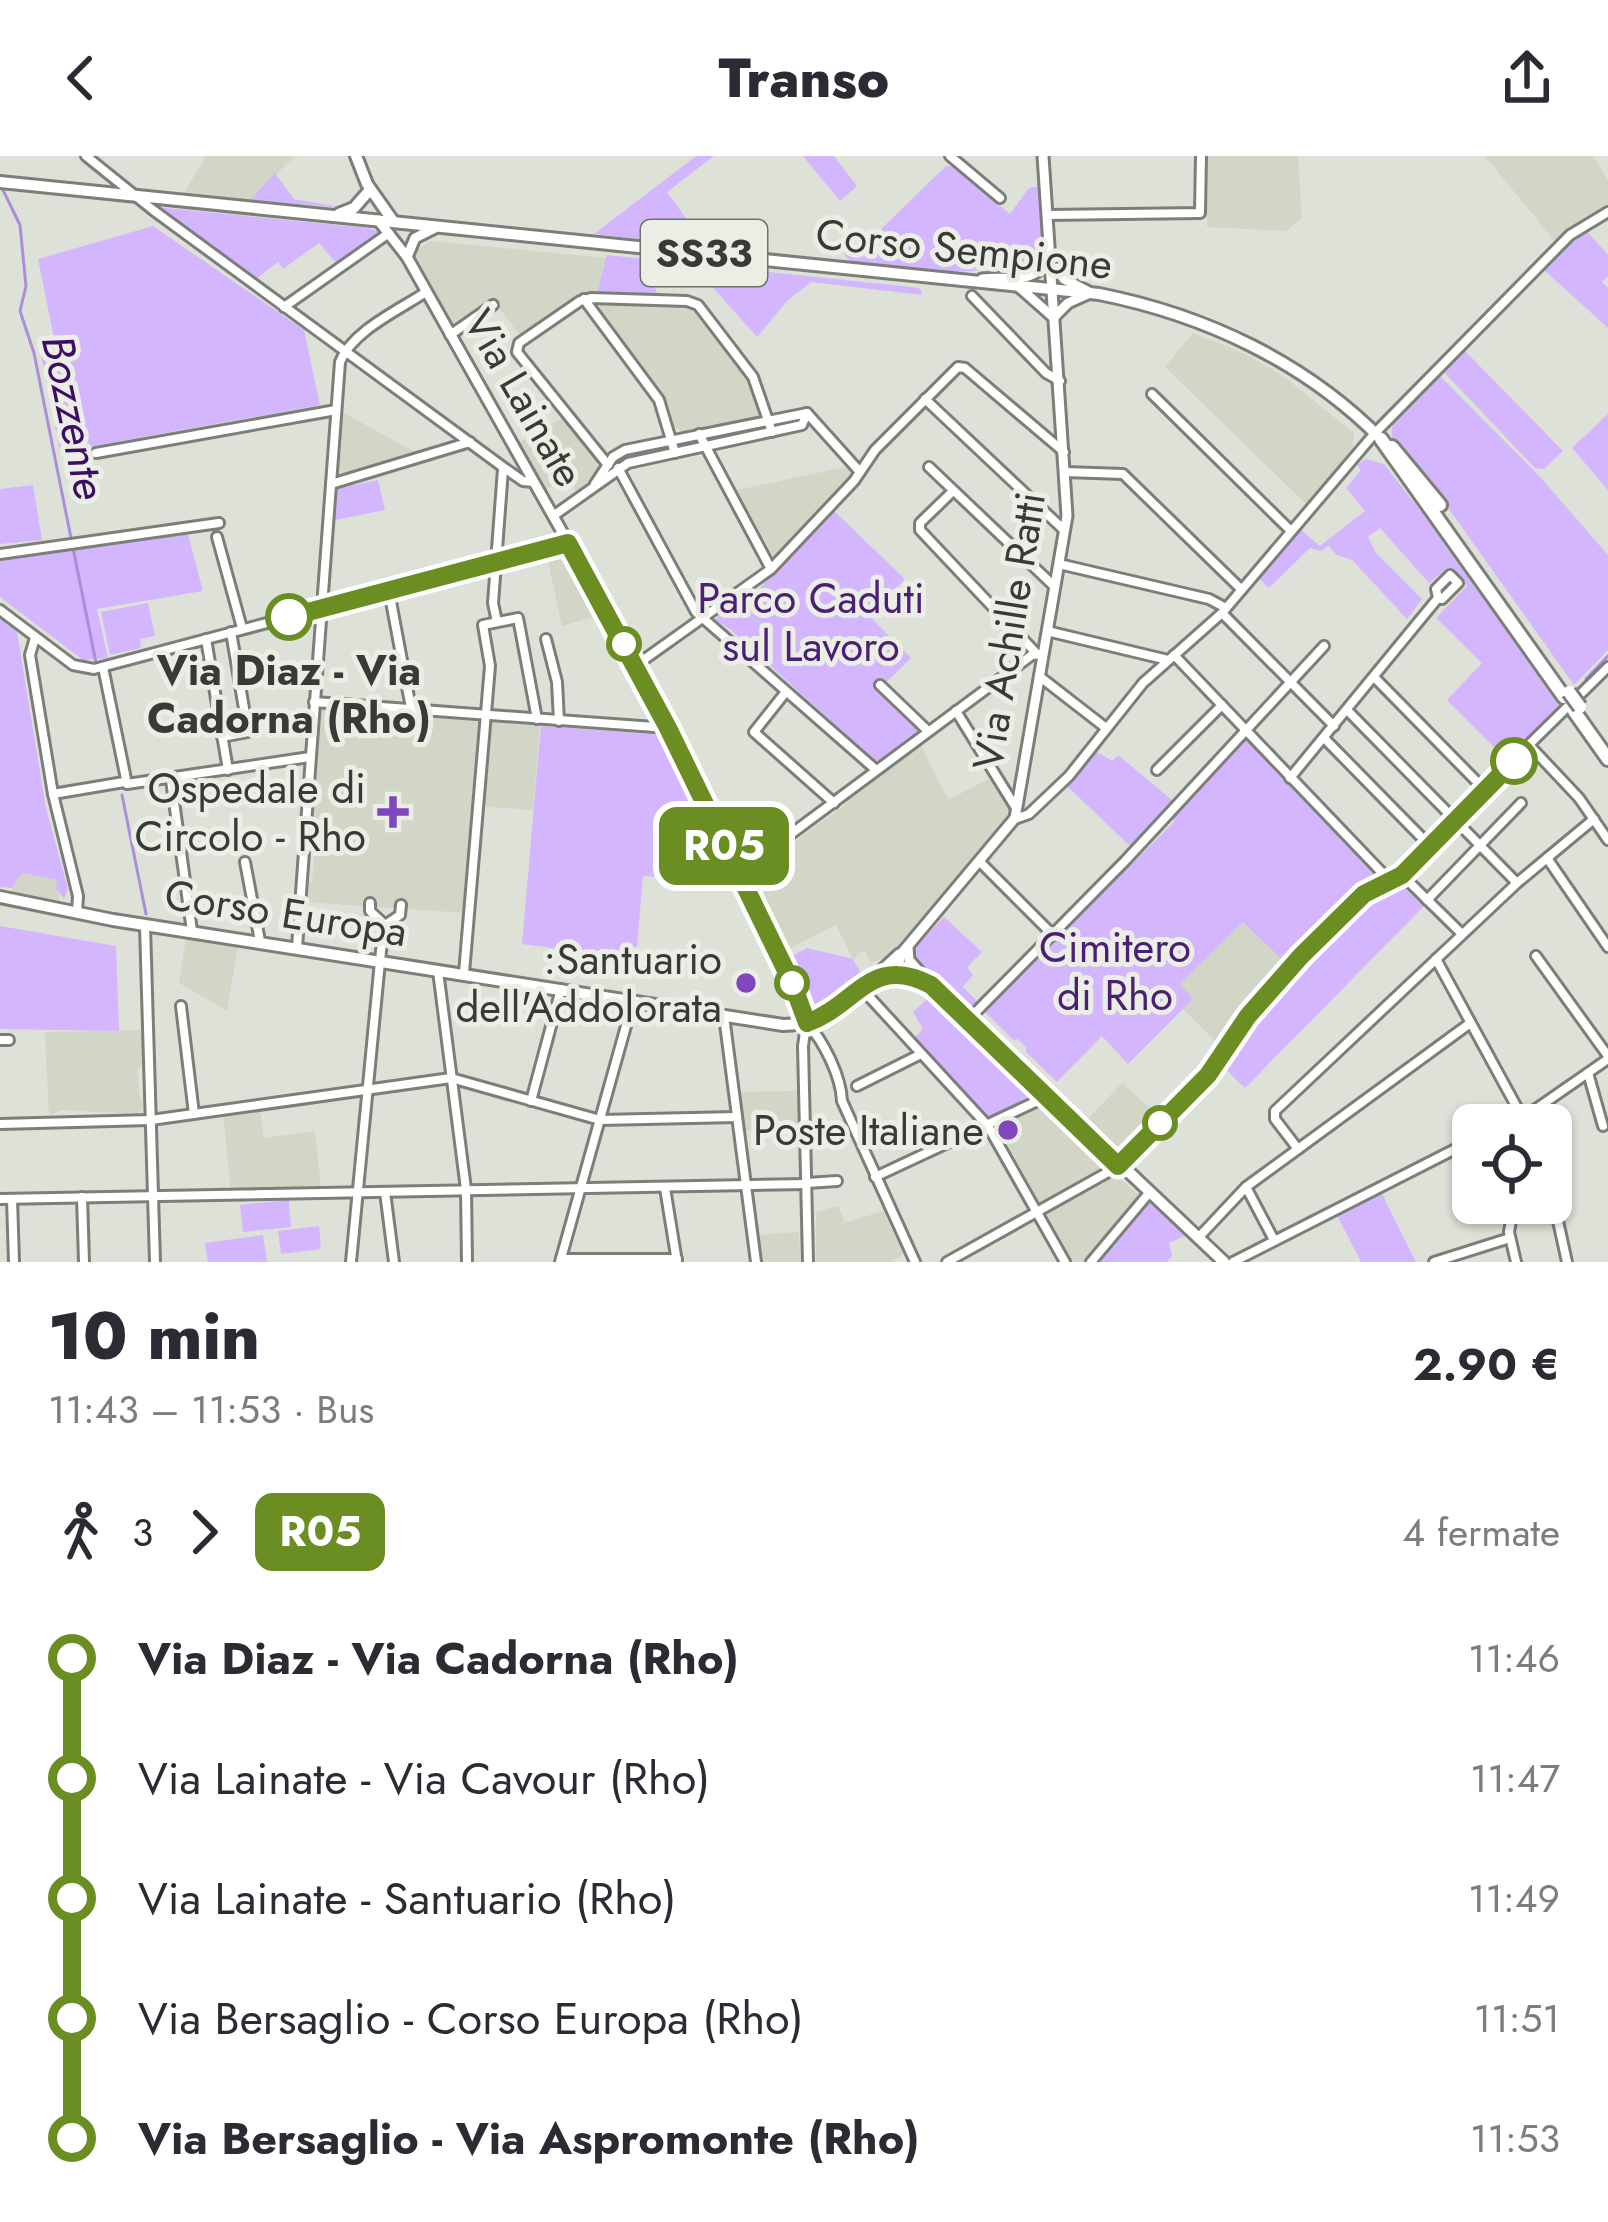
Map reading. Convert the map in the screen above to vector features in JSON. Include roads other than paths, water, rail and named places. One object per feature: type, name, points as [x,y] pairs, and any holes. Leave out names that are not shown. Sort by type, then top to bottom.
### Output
[{"type":"highway","name":"Corso Sempione","points":[[1378,436],[1418,476],[1566,694],[1608,746]]},
{"type":"highway","name":"Corso Sempione","points":[[1577,709],[1608,759]]},
{"type":"main road","name":"Via Lainate","points":[[356,156],[378,220]]},
{"type":"main road","name":"Corso Sempione","points":[[0,182],[378,220],[391,227],[437,226],[1090,293],[1153,307],[1229,334],[1318,386],[1378,436]]},
{"type":"main road","name":"Via Lainate","points":[[367,188],[391,227]]},
{"type":"main road","points":[[333,215],[355,208],[367,188]]},
{"type":"main road","name":"Corso Europa","points":[[0,897],[724,1016],[783,1025],[807,1023]]},
{"type":"main road","points":[[807,1023],[831,1012],[872,979],[901,974],[931,985],[1118,1166],[1228,1262]]},
{"type":"street","points":[[86,156],[503,467],[533,482]]},
{"type":"street","points":[[950,156],[1000,198]]},
{"type":"street","name":"Via Achille Ratti","points":[[872,979],[908,946],[1015,813],[1065,531],[1060,381],[1043,156]]},
{"type":"street","points":[[1048,215],[1200,213],[1202,156]]},
{"type":"street","points":[[956,711],[1015,813],[1029,814],[1069,776],[1143,683],[1224,610],[1378,436],[1570,235],[1608,212]]},
{"type":"street","points":[[407,256],[415,238],[437,226]]},
{"type":"street","points":[[284,307],[391,227]]},
{"type":"street","name":"Via Lainate","points":[[391,227],[668,728],[807,1023]]},
{"type":"street","points":[[971,281],[1033,277],[1052,251]]},
{"type":"street","points":[[1052,251],[1061,277],[1090,293]]},
{"type":"street","points":[[1019,286],[1054,318],[1068,303],[1090,293]]},
{"type":"street","points":[[297,947],[344,351],[426,292]]},
{"type":"street","points":[[972,296],[1046,373],[1060,381]]},
{"type":"street","points":[[584,299],[659,400],[675,452]]},
{"type":"street","points":[[772,432],[753,377],[693,302],[584,299],[519,343],[517,352],[615,465],[703,619],[875,770]]},
{"type":"street","points":[[450,335],[493,305]]},
{"type":"street","points":[[635,666],[771,569],[860,473],[875,450],[961,366],[1064,452]]},
{"type":"street","points":[[1152,394],[1291,531]]},
{"type":"street","points":[[925,399],[1065,531]]},
{"type":"street","points":[[96,453],[336,410]]},
{"type":"street","points":[[615,465],[802,425],[807,413]]},
{"type":"street","points":[[553,516],[595,484],[625,450],[807,413]]},
{"type":"street","points":[[807,413],[860,473]]},
{"type":"street","points":[[699,434],[771,569]]},
{"type":"street","points":[[331,484],[470,442]]},
{"type":"street","points":[[497,622],[493,603],[503,467]]},
{"type":"street","points":[[929,467],[1055,587]]},
{"type":"street","points":[[1065,472],[1123,474],[1241,589]]},
{"type":"street","points":[[737,874],[1040,654],[918,526],[953,491]]},
{"type":"street","points":[[0,554],[219,523]]},
{"type":"street","points":[[217,537],[242,629]]},
{"type":"street","points":[[0,610],[78,667],[103,667],[568,543]]},
{"type":"street","points":[[1059,564],[1169,589],[1224,610],[1334,726]]},
{"type":"street","points":[[388,591],[411,708]]},
{"type":"street","points":[[1290,778],[1438,598]]},
{"type":"street","points":[[464,973],[490,666],[483,625],[518,618],[537,719]]},
{"type":"street","points":[[1047,631],[1171,658],[1390,880]]},
{"type":"street","points":[[222,737],[248,732],[230,632]]},
{"type":"street","points":[[35,638],[30,655],[53,794],[78,896],[76,912]]},
{"type":"street","points":[[206,639],[228,770]]},
{"type":"street","points":[[546,639],[557,682],[560,721]]},
{"type":"street","points":[[968,1021],[1324,646]]},
{"type":"street","points":[[103,667],[124,782]]},
{"type":"street","points":[[947,1262],[1118,1166],[1208,1075],[1248,1016],[1301,956],[1364,894],[1402,875],[1608,667]]},
{"type":"street","points":[[1039,676],[1106,728]]},
{"type":"street","points":[[1375,678],[1484,789]]},
{"type":"street","points":[[880,685],[928,731]]},
{"type":"street","points":[[785,693],[754,732],[834,803]]},
{"type":"street","points":[[314,702],[668,728]]},
{"type":"street","points":[[1157,770],[1222,705]]},
{"type":"street","points":[[1347,710],[1516,883]]},
{"type":"street","points":[[1324,738],[1428,844]]},
{"type":"street","points":[[1529,746],[1608,840]]},
{"type":"street","points":[[53,794],[124,782],[136,786],[310,757]]},
{"type":"street","points":[[998,780],[1021,776]]},
{"type":"street","points":[[171,780],[192,931]]},
{"type":"street","points":[[1427,900],[1521,803]]},
{"type":"street","points":[[1298,1149],[1275,1119],[1275,1111],[1516,883],[1594,820]]},
{"type":"street","points":[[1547,858],[1608,947]]},
{"type":"street","points":[[245,862],[260,941]]},
{"type":"street","points":[[980,862],[1053,935]]},
{"type":"street","points":[[1402,875],[1462,934]]},
{"type":"street","points":[[370,903],[370,911],[385,925]]},
{"type":"street","points":[[351,1262],[385,925],[400,914],[401,905]]},
{"type":"street","points":[[145,924],[155,1262]]},
{"type":"street","points":[[908,946],[909,960],[931,985]]},
{"type":"street","name":"Via Achille Ratti","points":[[901,974],[908,946]]},
{"type":"street","points":[[1536,956],[1608,1057],[1543,1104]]},
{"type":"street","points":[[1436,958],[1513,1104]]},
{"type":"street","points":[[438,970],[466,1190],[467,1262]]},
{"type":"street","points":[[861,988],[988,1126],[1065,1262]]},
{"type":"street","points":[[531,1102],[561,989]]},
{"type":"street","points":[[633,1001],[561,1260],[677,1261],[664,1187]]},
{"type":"street","points":[[181,1006],[194,1114]]},
{"type":"street","points":[[724,1016],[756,1262]]},
{"type":"street","points":[[807,1023],[849,1090],[875,1178],[915,1262]]},
{"type":"street","points":[[807,1023],[803,1046],[808,1262]]},
{"type":"street","points":[[1197,1239],[1246,1186],[1469,1024]]},
{"type":"street","points":[[803,1046],[822,1045]]},
{"type":"street","points":[[849,1090],[921,1054]]},
{"type":"street","points":[[1588,1072],[1603,1126]]},
{"type":"street","points":[[0,1124],[151,1120],[451,1078],[600,1120],[737,1117]]},
{"type":"street","points":[[875,1178],[1046,1096]]},
{"type":"street","points":[[1228,1262],[1452,1151]]},
{"type":"street","points":[[0,1199],[837,1181]]},
{"type":"street","points":[[1246,1186],[1274,1240]]},
{"type":"street","points":[[385,1192],[394,1262]]},
{"type":"street","points":[[1091,1262],[1149,1193]]},
{"type":"street","points":[[82,1197],[84,1262]]},
{"type":"street","points":[[12,1199],[14,1262]]},
{"type":"street","points":[[1512,1224],[1516,1262]]},
{"type":"street","points":[[1559,1224],[1567,1262]]},
{"type":"street","points":[[1434,1262],[1510,1238]]},
{"type":"waterway","name":"Bozzente","points":[[1,186],[20,225],[26,286],[20,311],[34,353],[96,663]]},
{"type":"waterway","points":[[1586,679],[1608,656]]},
{"type":"waterway","name":"Bozzente","points":[[122,795],[146,914]]},
{"type":"place","name":"Via Diaz - Via Cadorna (Rho)","points":[[289,617]]},
{"type":"place","name":"Ospedale di Circolo - Rho","points":[[393,812]]},
{"type":"place","name":":Santuario dell'Addolorata","points":[[746,983]]},
{"type":"place","name":"Poste Italiane","points":[[1008,1130]]},
{"type":"park label","name":"Parco Caduti sul Lavoro","points":[[811,622]]},
{"type":"park label","name":"Cimitero di Rho","points":[[1115,971]]}]
